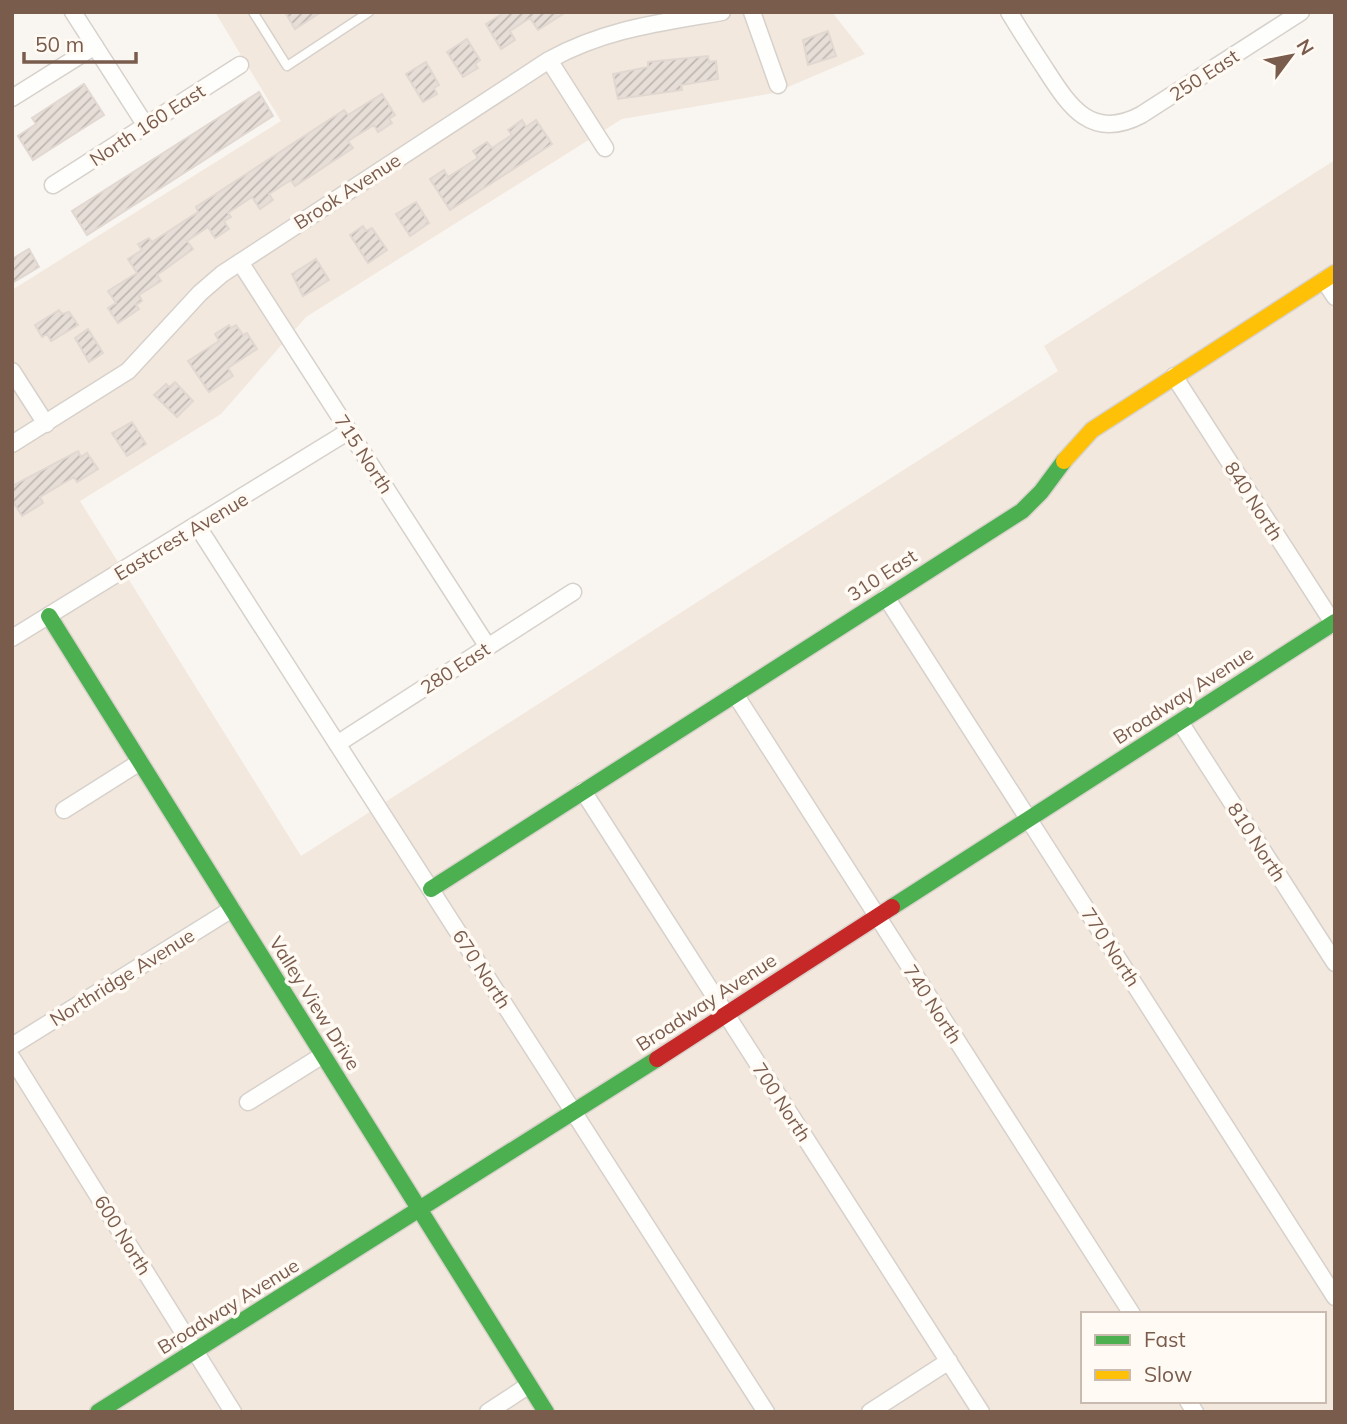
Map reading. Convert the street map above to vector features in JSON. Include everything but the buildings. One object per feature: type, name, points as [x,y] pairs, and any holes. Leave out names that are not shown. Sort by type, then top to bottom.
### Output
[{"type":"street","points":[[73,12],[146,126]]},
{"type":"street","name":"Brook Avenue","points":[[12,444],[128,371],[200,293],[240,262],[549,60],[585,41],[619,30],[722,12]]},
{"type":"street","points":[[752,12],[778,85]]},
{"type":"street","name":"250 East","points":[[1009,12],[1070,106],[1085,118],[1103,124],[1122,123],[1141,116],[1301,12]]},
{"type":"street","points":[[12,98],[95,46]]},
{"type":"street","points":[[549,60],[605,148]]},
{"type":"street","name":"North 160 East","points":[[53,185],[240,65]]},
{"type":"street","name":"715 North","points":[[240,262],[488,647]]},
{"type":"street","points":[[1329,276],[1335,297]]},
{"type":"street","name":"310 East","points":[[431,889],[1028,506],[1083,438],[1329,276]]},
{"type":"street","points":[[12,371],[46,424]]},
{"type":"street","name":"840 North","points":[[1174,376],[1334,624]]},
{"type":"street","name":"Eastcrest Avenue","points":[[12,638],[198,527],[349,431]]},
{"type":"street","name":"670 North","points":[[198,527],[766,1412]]},
{"type":"street","name":"280 East","points":[[337,744],[573,592]]},
{"type":"street","name":"770 North","points":[[886,597],[1335,1297]]},
{"type":"street","name":"Valley View Drive","points":[[49,616],[546,1412]]},
{"type":"street","name":"Broadway Avenue","points":[[98,1412],[574,1112],[1334,624]]},
{"type":"street","name":"740 North","points":[[735,694],[1131,1312]]},
{"type":"street","name":"810 North","points":[[1180,722],[1335,963]]},
{"type":"street","points":[[64,810],[140,762]]},
{"type":"street","name":"700 North","points":[[583,791],[981,1412]]},
{"type":"street","name":"Northridge Avenue","points":[[12,1046],[232,909]]},
{"type":"street","points":[[248,1102],[323,1055]]},
{"type":"street","name":"600 North","points":[[12,1058],[233,1412]]},
{"type":"street","points":[[870,1412],[949,1361]]},
{"type":"street","points":[[488,1412],[529,1385]]},
{"type":"lane","points":[[253,12],[286,66],[369,12]]},
{"type":"shaded area","points":[[215,12],[832,12],[865,54],[774,93],[622,119],[306,317],[221,414],[80,501],[301,856],[1058,371],[1044,346],[1335,160],[1335,1412],[12,1412],[12,290],[281,121]]},
{"type":"traffic: fast","points":[[431,889],[1022,511],[1041,492],[1064,461]]},
{"type":"traffic: fast","points":[[49,616],[546,1412]]},
{"type":"traffic: fast","points":[[892,907],[1335,622]]},
{"type":"traffic: fast","points":[[98,1412],[657,1059]]},
{"type":"traffic: slow","points":[[1064,461],[1092,430],[1335,273]]},
{"type":"traffic: jam","points":[[657,1059],[892,907]]}]
